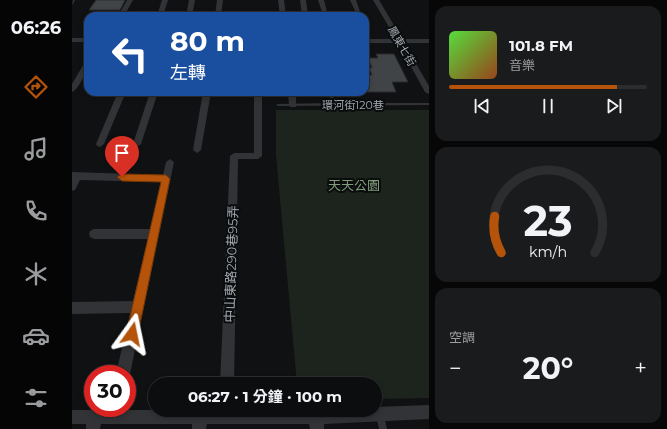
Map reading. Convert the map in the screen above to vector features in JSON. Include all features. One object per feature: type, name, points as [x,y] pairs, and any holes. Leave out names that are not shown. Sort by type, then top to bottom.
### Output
[{"type":"street","points":[[123,12],[130,0]]},
{"type":"street","points":[[161,12],[165,0]]},
{"type":"street","points":[[190,12],[192,0]]},
{"type":"street","points":[[218,12],[220,0]]},
{"type":"street","points":[[281,0],[282,12]]},
{"type":"street","points":[[303,0],[304,12]]},
{"type":"street","points":[[321,0],[325,12]]},
{"type":"street","points":[[353,0],[358,12]]},
{"type":"street","name":"鳳東七街","points":[[376,0],[429,92]]},
{"type":"street","points":[[72,40],[84,40]]},
{"type":"street","points":[[369,41],[429,41]]},
{"type":"street","points":[[72,90],[84,69]]},
{"type":"street","points":[[100,144],[120,96]]},
{"type":"street","points":[[137,144],[153,96]]},
{"type":"street","points":[[198,150],[206,96]]},
{"type":"street","name":"中山東路290巷95弄","points":[[227,377],[234,156],[258,156],[258,96]]},
{"type":"street","points":[[292,96],[293,105]]},
{"type":"street","points":[[125,365],[170,162]]},
{"type":"street","points":[[72,187],[75,176],[166,179]]},
{"type":"street","points":[[94,234],[154,234]]},
{"type":"street","points":[[72,308],[138,307]]},
{"type":"street","points":[[382,414],[429,412]]},
{"type":"street","points":[[136,415],[200,423],[216,417]]},
{"type":"street","points":[[72,417],[94,423],[105,417]]},
{"type":"street","points":[[262,417],[316,423],[359,417]]},
{"type":"lane","points":[[72,4],[74,0]]},
{"type":"lane","points":[[331,96],[333,105]]},
{"type":"lane","name":"環河街120巷","points":[[278,105],[429,104]]},
{"type":"lane","points":[[381,417],[383,429]]},
{"type":"green space","name":"天天公園","points":[[276,110],[429,110],[429,398],[382,399],[382,377],[296,377],[276,155]]},
{"type":"building","points":[[96,0],[125,0],[120,10],[89,10]]},
{"type":"building","points":[[376,54],[394,54],[408,82],[392,82],[396,92],[369,92],[369,75],[372,75],[369,68],[372,68],[369,58],[378,58]]},
{"type":"route","points":[[122,177],[166,179],[132,334]]}]
